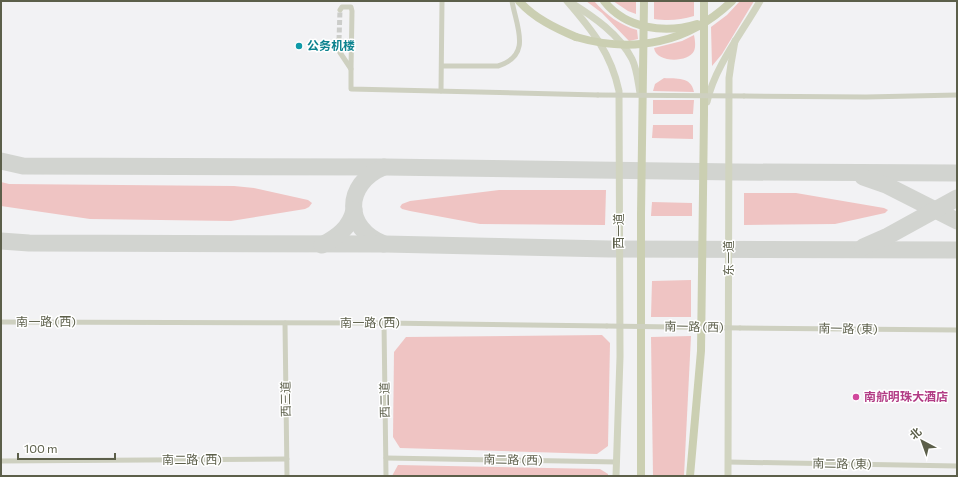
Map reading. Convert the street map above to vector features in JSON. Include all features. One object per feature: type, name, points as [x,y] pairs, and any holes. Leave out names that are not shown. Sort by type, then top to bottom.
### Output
[{"type":"main road","points":[[519,1],[544,22],[576,37],[603,43],[631,45],[645,44],[685,34],[709,20],[732,1]]},
{"type":"main road","points":[[604,1],[620,16],[635,24],[647,28],[670,29],[691,26],[709,20]]},
{"type":"main road","points":[[641,476],[644,1]]},
{"type":"main road","points":[[690,476],[701,351],[704,1]]},
{"type":"street","points":[[441,91],[442,1]]},
{"type":"street","points":[[442,66],[498,66],[511,60],[519,48],[520,33],[512,1]]},
{"type":"street","points":[[568,1],[597,19],[617,39],[632,60],[643,104]]},
{"type":"street","name":"西一道","points":[[568,1],[600,42],[615,74],[619,91],[620,357],[616,476]]},
{"type":"street","points":[[704,114],[712,85],[735,40],[760,1]]},
{"type":"street","points":[[340,10],[342,7],[349,6],[352,11],[351,89],[598,95],[866,97],[957,95]]},
{"type":"street","points":[[339,40],[339,51],[351,69]]},
{"type":"street","name":"东一道","points":[[728,476],[729,78],[735,40]]},
{"type":"street","name":"南一路 (西)","points":[[1,322],[384,323],[740,328]]},
{"type":"street","name":"西三道","points":[[285,323],[287,476]]},
{"type":"street","name":"西二道","points":[[384,323],[386,476]]},
{"type":"street","name":"南一路 (東)","points":[[740,328],[957,330]]},
{"type":"street","name":"南二路 (西)","points":[[386,458],[617,462]]},
{"type":"street","name":"南二路 (西)","points":[[1,461],[287,459]]},
{"type":"street","name":"南二路 (東)","points":[[728,462],[957,466]]},
{"type":"shaded area","points":[[586,1],[594,1],[603,11],[614,19],[637,30],[638,39],[629,41],[602,13]]},
{"type":"shaded area","points":[[613,1],[636,1],[636,14],[628,11]]},
{"type":"shaded area","points":[[654,1],[694,1],[694,16],[674,20],[654,19]]},
{"type":"shaded area","points":[[740,1],[754,1],[722,54],[712,66],[711,27],[727,15]]},
{"type":"shaded area","points":[[694,35],[695,49],[691,55],[686,58],[672,60],[666,59],[656,53],[654,48],[682,41]]},
{"type":"shaded area","points":[[664,78],[682,79],[690,83],[694,92],[653,91],[655,84]]},
{"type":"shaded area","points":[[653,100],[694,100],[693,114],[653,114]]},
{"type":"shaded area","points":[[653,125],[693,125],[693,139],[652,138]]},
{"type":"shaded area","points":[[1,182],[9,184],[234,186],[254,188],[308,200],[312,203],[305,209],[231,221],[90,219],[1,206]]},
{"type":"shaded area","points":[[499,190],[606,190],[605,225],[480,224],[410,211],[400,207],[402,204],[410,201]]},
{"type":"shaded area","points":[[744,193],[796,193],[884,208],[888,210],[885,213],[835,224],[744,225]]},
{"type":"shaded area","points":[[652,202],[692,203],[692,216],[651,216]]},
{"type":"shaded area","points":[[691,280],[691,317],[651,317],[652,281]]},
{"type":"shaded area","points":[[602,335],[610,343],[608,446],[597,454],[400,448],[393,437],[394,352],[406,337]]},
{"type":"shaded area","points":[[691,336],[684,476],[653,476],[651,337]]},
{"type":"shaded area","points":[[398,465],[600,469],[608,474],[608,476],[392,476]]},
{"type":"taxiway","points":[[1,161],[23,166],[385,167],[736,172],[957,173]]},
{"type":"taxiway","points":[[384,167],[371,175],[361,184],[355,195],[354,206],[356,218],[361,228],[371,237],[384,244]]},
{"type":"taxiway","points":[[863,177],[886,185],[957,221]]},
{"type":"taxiway","points":[[863,247],[888,236],[957,198]]},
{"type":"taxiway","points":[[322,245],[333,239],[346,227],[354,210]]},
{"type":"taxiway","points":[[1,241],[29,243],[385,244],[609,249],[957,250]]},
{"type":"tunnel","points":[[339,40],[340,10]]},
{"type":"place","name":"公务机楼","points":[[299,46]]},
{"type":"place","name":"南航明珠大酒店","points":[[856,397]]}]
